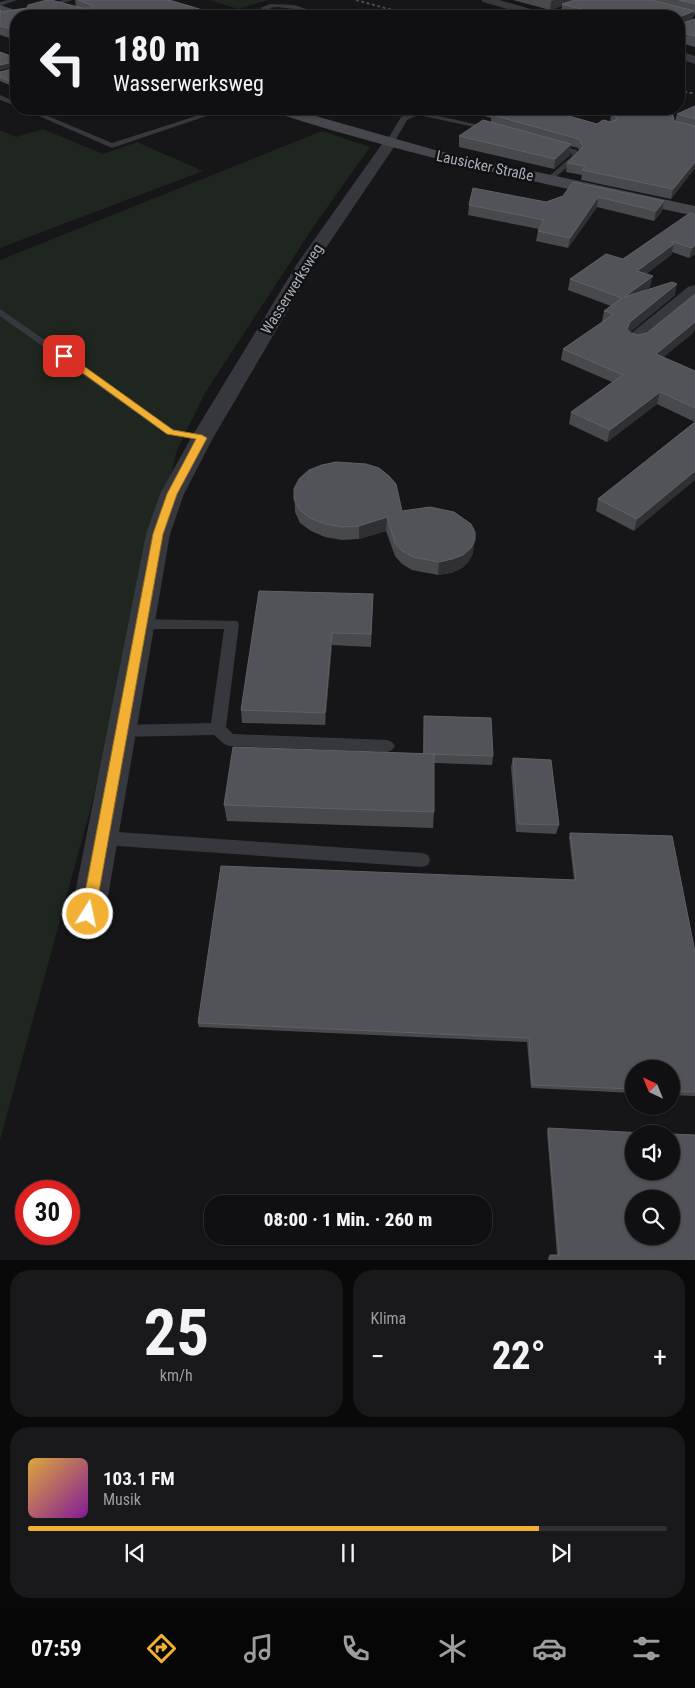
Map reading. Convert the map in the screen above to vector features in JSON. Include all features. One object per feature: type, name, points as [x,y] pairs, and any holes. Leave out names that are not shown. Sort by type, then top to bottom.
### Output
[{"type":"main road","name":"Lausicker Straße","points":[[297,115],[389,144],[550,180],[694,209]]},
{"type":"street","points":[[487,0],[522,10]]},
{"type":"street","name":"Wasserwerksweg","points":[[88,914],[158,534],[172,494],[202,438],[306,264],[389,144]]},
{"type":"street","points":[[636,339],[695,291]]},
{"type":"lane","points":[[0,4],[14,0]]},
{"type":"lane","points":[[70,0],[54,4],[72,10]]},
{"type":"lane","points":[[562,10],[595,0]]},
{"type":"lane","points":[[269,10],[263,8],[278,4],[303,10]]},
{"type":"lane","points":[[294,10],[299,9]]},
{"type":"lane","points":[[40,115],[112,146],[206,115]]},
{"type":"lane","points":[[389,144],[404,119],[413,115]]},
{"type":"lane","points":[[427,115],[500,131]]},
{"type":"lane","points":[[544,143],[574,152],[576,156],[550,180]]},
{"type":"lane","points":[[0,312],[170,432],[202,438]]},
{"type":"lane","points":[[141,624],[232,624],[218,729]]},
{"type":"lane","points":[[121,731],[218,729],[229,740],[387,746]]},
{"type":"lane","points":[[102,838],[422,860]]},
{"type":"shaded area","points":[[209,0],[268,0],[238,9]]},
{"type":"shaded area","points":[[43,129],[103,154],[137,142],[203,171],[0,248],[0,130],[16,137]]},
{"type":"shaded area","points":[[322,131],[370,147],[314,226],[205,393],[177,450],[92,803],[0,1140],[0,260]]},
{"type":"building","points":[[47,0],[90,8],[92,7],[91,5],[78,0],[169,0],[203,10],[14,10],[27,8],[28,5]]},
{"type":"building","points":[[575,0],[652,0],[694,11],[685,15],[685,10],[584,10],[562,4]]},
{"type":"building","points":[[679,0],[695,0],[695,4]]},
{"type":"building","points":[[10,11],[10,28],[0,26],[0,12]]},
{"type":"building","points":[[695,19],[695,36],[685,35],[685,22]]},
{"type":"building","points":[[0,52],[10,56],[10,62],[0,65]]},
{"type":"building","points":[[10,70],[10,81],[0,77],[0,72]]},
{"type":"building","points":[[695,106],[695,119],[681,115],[685,115],[685,110]]},
{"type":"building","points":[[492,115],[565,115],[597,124],[603,120],[611,122],[616,120],[617,117],[611,115],[673,115],[674,121],[695,126],[695,162],[673,189],[582,170],[585,166],[567,163],[583,147],[579,139]]},
{"type":"building","points":[[483,120],[571,144],[555,159],[459,136]]},
{"type":"building","points":[[573,182],[664,201],[656,211],[598,197],[570,238],[538,231],[544,220],[469,205],[473,188],[546,202],[563,196]]},
{"type":"building","points":[[690,213],[695,215],[695,245],[692,248],[671,241],[674,244],[637,271],[653,276],[624,297],[672,282],[677,284],[630,322],[627,329],[631,333],[638,335],[647,333],[695,294],[695,322],[656,354],[695,371],[695,408],[660,392],[610,430],[571,412],[623,375],[563,349],[614,314],[604,311],[622,298],[570,279],[606,254],[623,259]]},
{"type":"building","points":[[695,422],[695,471],[637,519],[598,499]]},
{"type":"building","points":[[336,462],[366,464],[379,468],[396,484],[402,511],[430,507],[454,512],[471,524],[475,532],[475,540],[471,548],[463,555],[439,562],[413,557],[402,551],[395,543],[387,517],[359,526],[342,527],[325,524],[310,518],[299,509],[294,499],[294,489],[299,479],[309,470]]},
{"type":"building","points":[[259,591],[373,594],[371,634],[332,633],[325,713],[241,710]]},
{"type":"building","points":[[424,716],[491,718],[493,756],[424,754]]},
{"type":"building","points":[[233,747],[434,754],[434,812],[224,805]]},
{"type":"building","points":[[513,758],[551,760],[559,825],[518,824]]},
{"type":"building","points":[[570,833],[672,836],[695,952],[695,1092],[680,1091],[680,1060],[625,1060],[625,1089],[532,1085],[529,1038],[198,1023],[221,866],[576,880]]},
{"type":"building","points":[[548,1128],[625,1132],[625,1180],[680,1180],[680,1134],[695,1135],[695,1260],[550,1260],[550,1255],[559,1255]]},
{"type":"railway","points":[[356,0],[392,10]]},
{"type":"railway","points":[[685,92],[695,94]]},
{"type":"route","points":[[64,356],[170,432],[202,438],[172,494],[158,534],[88,914]]}]
